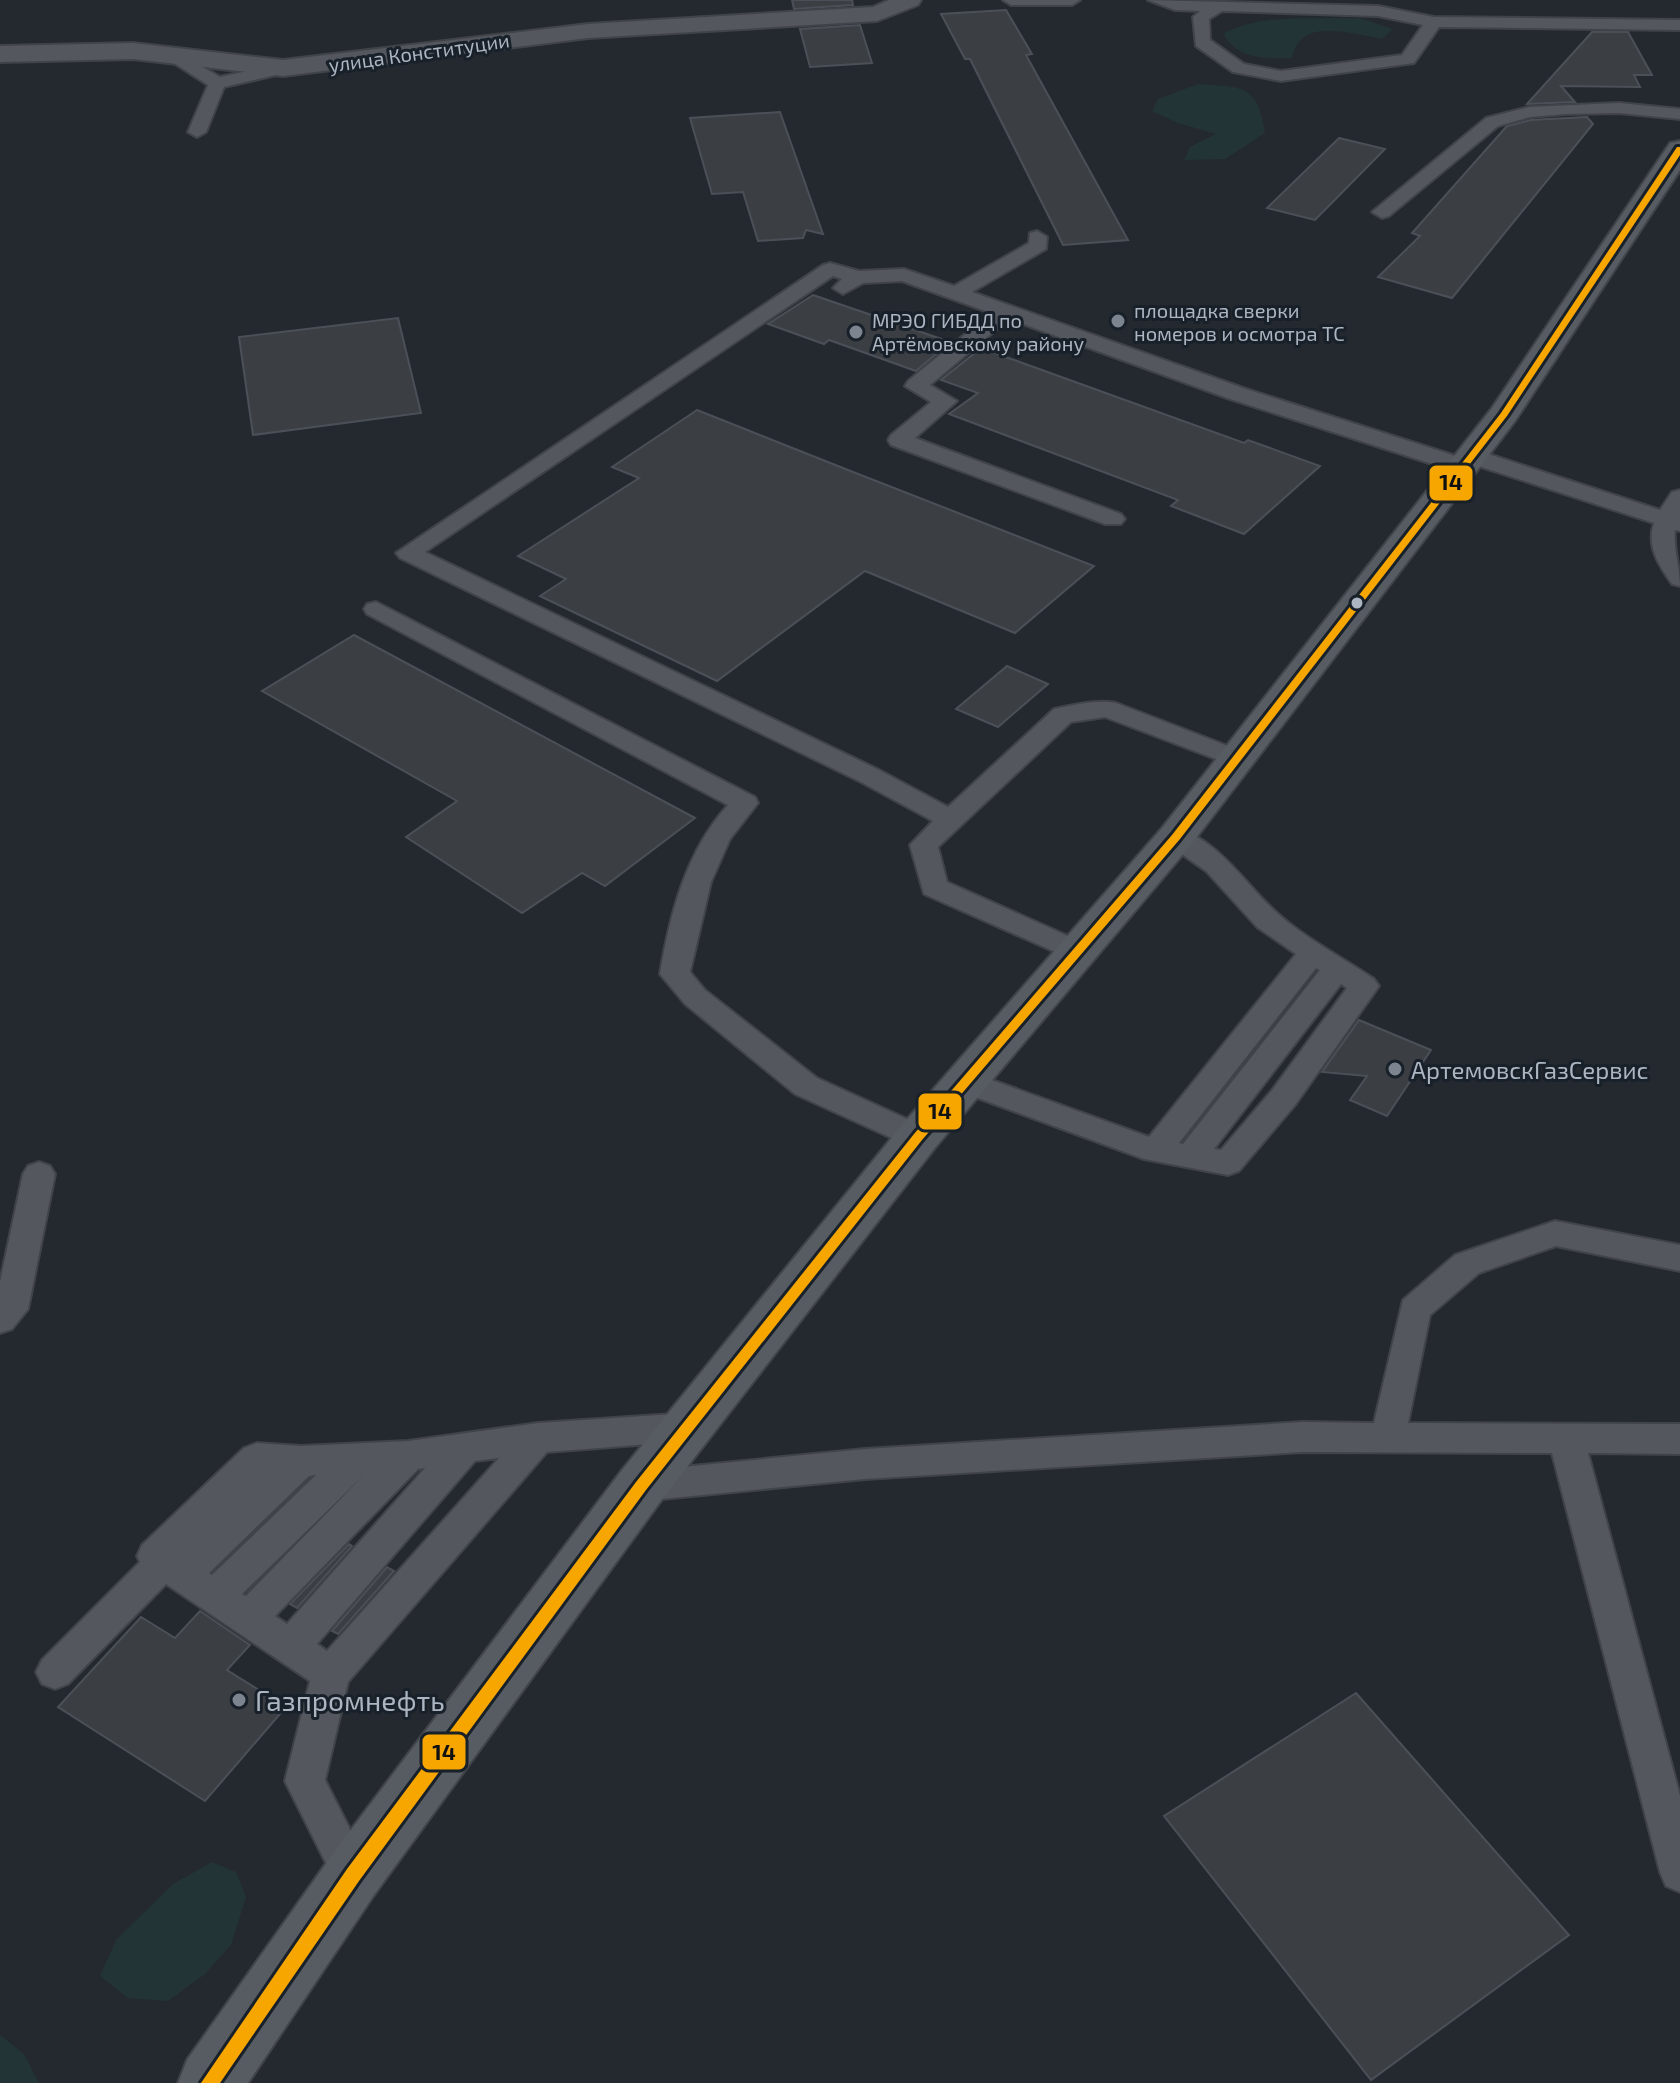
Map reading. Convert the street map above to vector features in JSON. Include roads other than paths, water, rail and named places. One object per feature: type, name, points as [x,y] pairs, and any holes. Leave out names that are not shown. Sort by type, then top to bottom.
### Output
[{"type":"main road","points":[[210,2083],[353,1875],[641,1486],[918,1137],[1176,837],[1466,461],[1565,326],[1680,149]]},
{"type":"street","name":"улица Конституции","points":[[0,54],[103,49],[283,68],[588,31],[877,14],[909,0]]},
{"type":"lane","points":[[1011,0],[1072,0]]},
{"type":"lane","points":[[1156,0],[1175,5],[1378,11],[1434,22],[1680,25]]},
{"type":"lane","points":[[1219,6],[1201,17],[1202,42],[1239,68],[1281,76],[1408,59],[1434,22]]},
{"type":"lane","points":[[180,59],[217,83],[283,68]]},
{"type":"lane","points":[[197,132],[217,83]]},
{"type":"lane","points":[[1382,212],[1492,122],[1529,112],[1566,109],[1619,108],[1680,114]]},
{"type":"lane","points":[[957,293],[1039,245],[1037,237]]},
{"type":"lane","points":[[951,820],[870,776],[408,553],[830,269],[851,283],[904,275],[1238,394],[1672,521]]},
{"type":"lane","points":[[1007,310],[916,386],[946,401],[899,440],[1113,519]]},
{"type":"lane","points":[[1680,497],[1661,548],[1680,579]]},
{"type":"lane","points":[[376,609],[745,803],[713,839],[679,944],[675,974],[695,997],[806,1086],[918,1137]]},
{"type":"lane","points":[[1078,952],[934,887],[924,845],[1063,715],[1107,709],[1237,759]]},
{"type":"lane","points":[[1176,837],[1216,865],[1267,920],[1325,960]]},
{"type":"lane","points":[[1155,1151],[1325,960]]},
{"type":"lane","points":[[967,1082],[1155,1151],[1190,1157],[1325,960]]},
{"type":"lane","points":[[0,1320],[11,1309],[39,1174]]},
{"type":"lane","points":[[1388,1437],[1415,1309],[1467,1264],[1555,1233],[1680,1258]]},
{"type":"lane","points":[[55,1672],[301,1461],[408,1456],[538,1438],[689,1427]]},
{"type":"lane","points":[[641,1486],[865,1464],[1303,1437],[1680,1439]]},
{"type":"lane","points":[[353,1875],[305,1781],[331,1674],[538,1438]]},
{"type":"lane","points":[[1566,1438],[1680,1872]]},
{"type":"lane","points":[[290,1647],[466,1447]]},
{"type":"lane","points":[[248,1619],[408,1456]]},
{"type":"lane","points":[[215,1596],[356,1460]]},
{"type":"lane","points":[[173,1568],[331,1674]]},
{"type":"place","name":"площадка сверки номеров и осмотра ТС","points":[[1118,321]]},
{"type":"place","name":"МРЭО ГИБДД по Артёмовскому району","points":[[856,332]]},
{"type":"place","name":"АртемовскГазСервис","points":[[1395,1069]]},
{"type":"place","name":"Газпромнефть","points":[[239,1700]]}]
